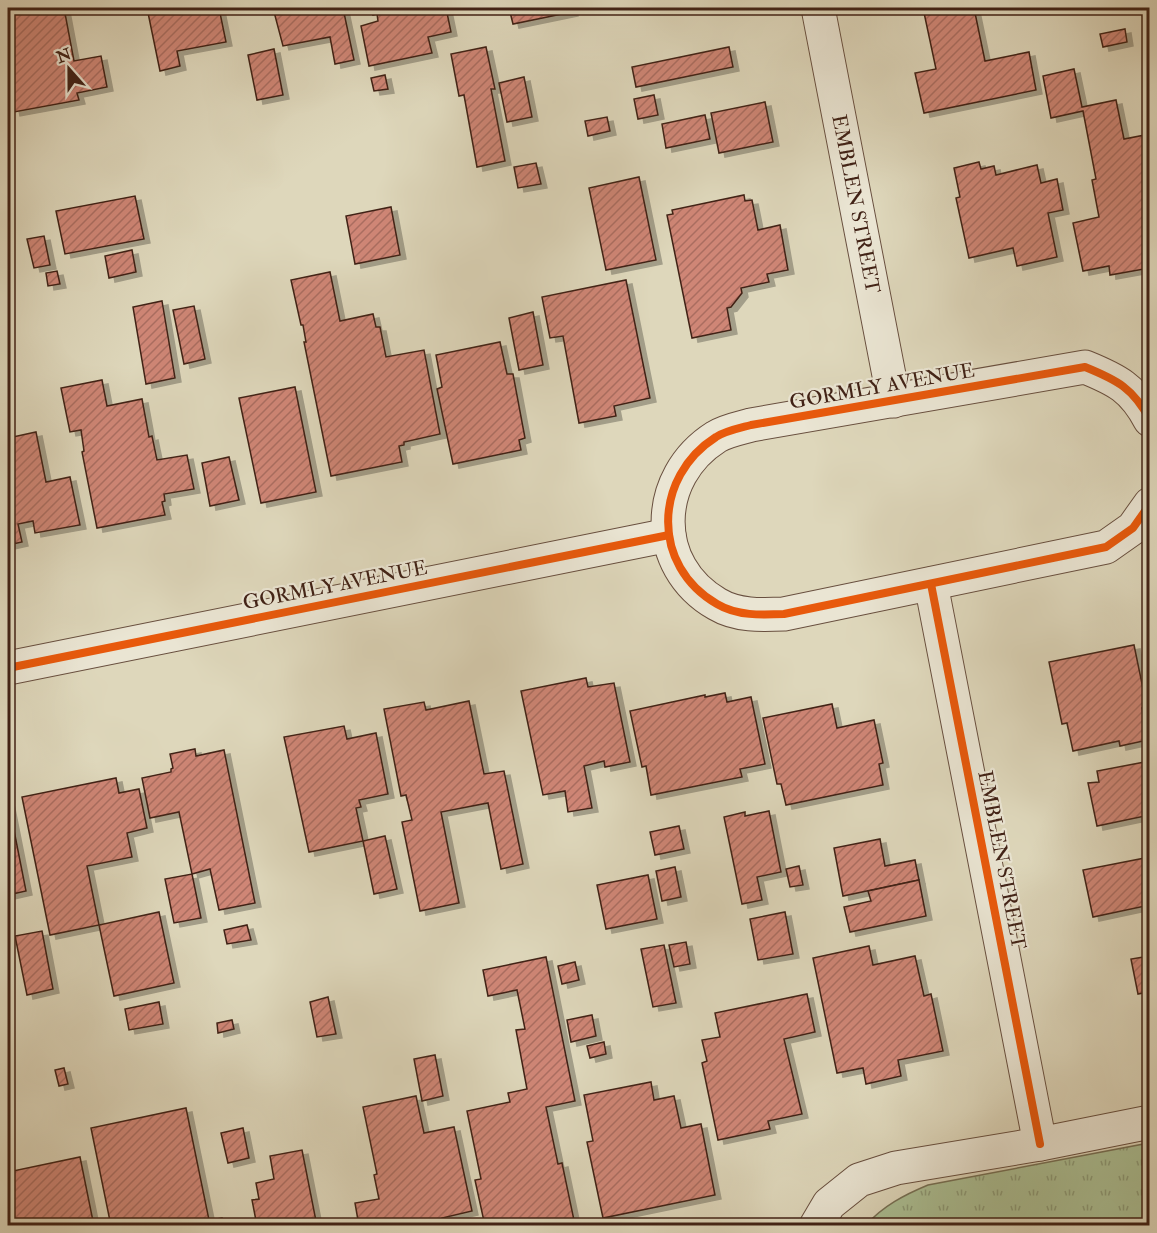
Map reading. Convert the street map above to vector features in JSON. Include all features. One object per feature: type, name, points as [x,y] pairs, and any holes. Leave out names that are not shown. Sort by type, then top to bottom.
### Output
[{"type":"street","name":"EMBLEN STREET","points":[[818,8],[894,401]]},
{"type":"street","name":"GORMLY AVENUE","points":[[1149,420],[1140,401],[1115,379],[1085,367],[751,425],[717,436],[691,457],[673,486],[667,518],[672,551],[691,585],[718,605],[750,615],[784,614],[1106,547],[1133,528],[1149,504]]},
{"type":"street","name":"GORMLY AVENUE","points":[[8,668],[669,535]]},
{"type":"street","name":"EMBLEN STREET","points":[[932,584],[1040,1144]]},
{"type":"street","points":[[816,1226],[829,1204],[859,1180],[896,1168],[1040,1144],[1149,1122]]},
{"type":"green space","points":[[1149,1143],[1149,1225],[866,1225],[894,1202],[928,1185]]},
{"type":"building","points":[[64,8],[74,61],[101,56],[107,87],[77,93],[79,100],[14,112],[10,91],[8,91],[8,9]]},
{"type":"building","points":[[147,8],[219,8],[226,42],[177,51],[180,66],[160,71]]},
{"type":"building","points":[[273,8],[343,8],[354,60],[335,64],[330,37],[283,46]]},
{"type":"building","points":[[372,8],[446,8],[451,32],[428,37],[432,53],[369,66],[361,26],[378,21],[377,14],[373,15]]},
{"type":"building","points":[[509,8],[571,8],[572,12],[513,24]]},
{"type":"building","points":[[923,8],[974,8],[985,61],[1029,52],[1036,90],[924,113],[915,73],[936,69]]},
{"type":"building","points":[[1150,8],[1150,20],[1144,22],[1141,10]]},
{"type":"building","points":[[1125,29],[1127,42],[1103,47],[1100,34]]},
{"type":"building","points":[[486,47],[495,89],[491,89],[505,161],[477,167],[464,95],[459,96],[451,54]]},
{"type":"building","points":[[729,47],[733,67],[636,87],[632,67]]},
{"type":"building","points":[[274,49],[283,95],[257,100],[248,55]]},
{"type":"building","points":[[1074,69],[1082,107],[1116,100],[1124,139],[1150,134],[1150,240],[1147,241],[1150,268],[1110,275],[1109,266],[1083,271],[1073,223],[1099,217],[1092,180],[1096,179],[1083,111],[1051,118],[1043,76]]},
{"type":"building","points":[[385,75],[388,89],[374,91],[371,78]]},
{"type":"building","points":[[524,77],[532,117],[507,122],[499,83]]},
{"type":"building","points":[[654,95],[658,115],[638,119],[634,99]]},
{"type":"building","points":[[765,102],[773,142],[719,153],[711,113]]},
{"type":"building","points":[[705,115],[710,139],[666,148],[662,124]]},
{"type":"building","points":[[607,117],[610,131],[588,136],[585,121]]},
{"type":"building","points":[[979,162],[981,169],[994,166],[996,175],[1037,165],[1041,183],[1057,179],[1063,210],[1048,213],[1057,257],[1017,266],[1013,248],[969,258],[956,198],[960,197],[954,168]]},
{"type":"building","points":[[536,163],[541,184],[518,188],[514,167]]},
{"type":"building","points":[[639,177],[656,260],[606,270],[589,188]]},
{"type":"building","points":[[744,195],[745,201],[752,200],[758,230],[780,225],[788,270],[767,274],[769,282],[741,288],[742,293],[731,307],[727,308],[731,330],[692,338],[667,215],[673,214],[672,210]]},
{"type":"building","points":[[135,196],[144,239],[65,254],[56,211]]},
{"type":"building","points":[[391,207],[400,255],[355,264],[346,216]]},
{"type":"building","points":[[44,236],[50,265],[34,268],[27,239]]},
{"type":"building","points":[[132,250],[136,272],[109,278],[105,256]]},
{"type":"building","points":[[57,271],[60,284],[48,286],[46,273]]},
{"type":"building","points":[[330,272],[340,321],[373,314],[376,327],[380,327],[386,357],[424,350],[440,434],[404,442],[404,445],[399,446],[402,462],[331,476],[304,342],[306,342],[303,325],[301,325],[291,280]]},
{"type":"building","points":[[626,280],[650,398],[614,406],[616,416],[579,423],[563,336],[550,338],[542,297]]},
{"type":"building","points":[[162,301],[175,378],[146,384],[133,307]]},
{"type":"building","points":[[194,306],[205,359],[184,364],[173,310]]},
{"type":"building","points":[[533,312],[543,365],[519,370],[509,318]]},
{"type":"building","points":[[500,342],[507,374],[513,374],[525,438],[519,440],[521,450],[453,464],[437,389],[442,387],[436,355]]},
{"type":"building","points":[[102,380],[107,406],[142,399],[149,437],[152,436],[157,460],[187,455],[194,489],[164,494],[165,501],[162,502],[165,515],[97,528],[82,452],[84,451],[81,430],[70,432],[61,388]]},
{"type":"building","points":[[295,387],[316,492],[261,503],[239,398]]},
{"type":"building","points":[[36,432],[46,482],[70,477],[80,525],[35,533],[33,521],[18,524],[22,542],[8,545],[8,438]]},
{"type":"building","points":[[229,457],[239,500],[210,506],[202,463]]},
{"type":"building","points":[[1134,645],[1147,708],[1142,708],[1148,740],[1120,746],[1119,741],[1073,751],[1067,723],[1062,724],[1049,662]]},
{"type":"building","points":[[586,678],[588,687],[614,683],[630,762],[605,767],[604,761],[584,766],[592,808],[568,812],[565,791],[543,795],[521,691]]},
{"type":"building","points":[[725,693],[727,702],[751,697],[765,764],[740,769],[742,777],[651,795],[646,766],[642,767],[630,711]]},
{"type":"building","points":[[469,701],[484,774],[504,771],[523,864],[501,869],[488,803],[441,812],[459,903],[420,911],[402,822],[412,820],[406,795],[401,796],[384,709],[424,702],[426,710]]},
{"type":"building","points":[[832,704],[837,728],[874,720],[883,763],[879,764],[883,785],[786,805],[781,784],[777,784],[763,718]]},
{"type":"building","points":[[344,726],[347,739],[376,733],[388,794],[359,800],[361,807],[356,808],[363,841],[309,852],[284,737]]},
{"type":"building","points":[[195,749],[196,756],[224,750],[255,903],[219,910],[210,869],[192,874],[179,812],[150,818],[142,778],[171,772],[173,768],[170,754]]},
{"type":"building","points":[[1150,761],[1150,815],[1097,826],[1088,783],[1099,782],[1097,771]]},
{"type":"building","points":[[116,778],[119,793],[139,789],[147,828],[127,833],[132,857],[87,866],[99,925],[50,935],[22,797]]},
{"type":"building","points":[[8,800],[26,891],[8,895]]},
{"type":"building","points":[[769,811],[781,872],[757,877],[762,900],[742,904],[724,817],[745,812],[745,816]]},
{"type":"building","points":[[679,826],[684,849],[655,855],[650,832]]},
{"type":"building","points":[[385,836],[397,889],[374,894],[363,841]]},
{"type":"building","points":[[880,839],[885,866],[915,860],[919,880],[843,896],[834,848]]},
{"type":"building","points":[[1150,857],[1150,905],[1093,917],[1083,870]]},
{"type":"building","points":[[799,866],[803,885],[790,887],[786,869]]},
{"type":"building","points":[[675,867],[681,897],[662,901],[656,871]]},
{"type":"building","points":[[192,874],[201,918],[174,923],[165,879]]},
{"type":"building","points":[[648,875],[657,919],[606,929],[597,885]]},
{"type":"building","points":[[919,880],[926,916],[850,932],[844,907],[871,901],[868,891]]},
{"type":"building","points":[[159,912],[174,983],[114,996],[99,925]]},
{"type":"building","points":[[785,912],[793,954],[758,960],[750,919]]},
{"type":"building","points":[[247,925],[251,940],[227,944],[224,930]]},
{"type":"building","points":[[42,931],[53,989],[27,995],[15,936]]},
{"type":"building","points":[[686,942],[690,964],[674,967],[669,945]]},
{"type":"building","points":[[664,945],[676,1003],[653,1007],[641,949]]},
{"type":"building","points":[[869,946],[873,965],[915,956],[924,996],[931,994],[943,1051],[898,1060],[901,1076],[866,1084],[863,1068],[837,1073],[813,958]]},
{"type":"building","points":[[1150,956],[1150,999],[1148,992],[1138,994],[1131,959]]},
{"type":"building","points":[[546,957],[575,1101],[546,1107],[558,1164],[562,1163],[575,1225],[485,1226],[475,1180],[481,1179],[467,1111],[510,1102],[508,1093],[527,1089],[516,1030],[525,1029],[517,990],[488,996],[483,970]]},
{"type":"building","points":[[575,962],[579,980],[562,984],[558,966]]},
{"type":"building","points":[[807,994],[815,1032],[784,1039],[802,1114],[768,1121],[770,1129],[718,1140],[702,1063],[707,1061],[702,1040],[720,1037],[715,1013]]},
{"type":"building","points":[[328,997],[336,1034],[317,1037],[310,1002]]},
{"type":"building","points":[[159,1002],[163,1024],[129,1030],[125,1009]]},
{"type":"building","points":[[592,1015],[596,1036],[571,1042],[567,1020]]},
{"type":"building","points":[[232,1020],[234,1029],[218,1033],[217,1023]]},
{"type":"building","points":[[604,1042],[606,1054],[590,1058],[587,1046]]},
{"type":"building","points":[[435,1055],[443,1096],[422,1101],[414,1059]]},
{"type":"building","points":[[64,1068],[68,1084],[59,1086],[55,1070]]},
{"type":"building","points":[[651,1082],[654,1100],[674,1096],[681,1128],[701,1124],[715,1195],[603,1218],[587,1142],[593,1141],[584,1095]]},
{"type":"building","points":[[416,1096],[424,1133],[454,1127],[472,1211],[442,1218],[443,1226],[359,1226],[355,1203],[379,1199],[374,1175],[377,1174],[363,1107]]},
{"type":"building","points":[[186,1108],[209,1220],[222,1218],[223,1226],[111,1226],[91,1128]]},
{"type":"building","points":[[243,1128],[249,1158],[228,1163],[221,1133]]},
{"type":"building","points":[[302,1150],[317,1226],[257,1226],[252,1200],[259,1199],[256,1183],[274,1179],[270,1156]]},
{"type":"building","points":[[80,1157],[94,1226],[15,1226],[8,1190],[8,1172]]},
{"type":"cycle path","points":[[1150,420],[1137,400],[1123,386],[1085,367],[751,425],[716,437],[695,454],[680,475],[671,497],[668,521],[671,545],[680,568],[695,588],[717,604],[733,611],[749,614],[784,614],[1106,547],[1133,528],[1150,504]]},
{"type":"cycle path","points":[[8,668],[669,535]]},
{"type":"cycle path","points":[[931,584],[1040,1144]]}]
